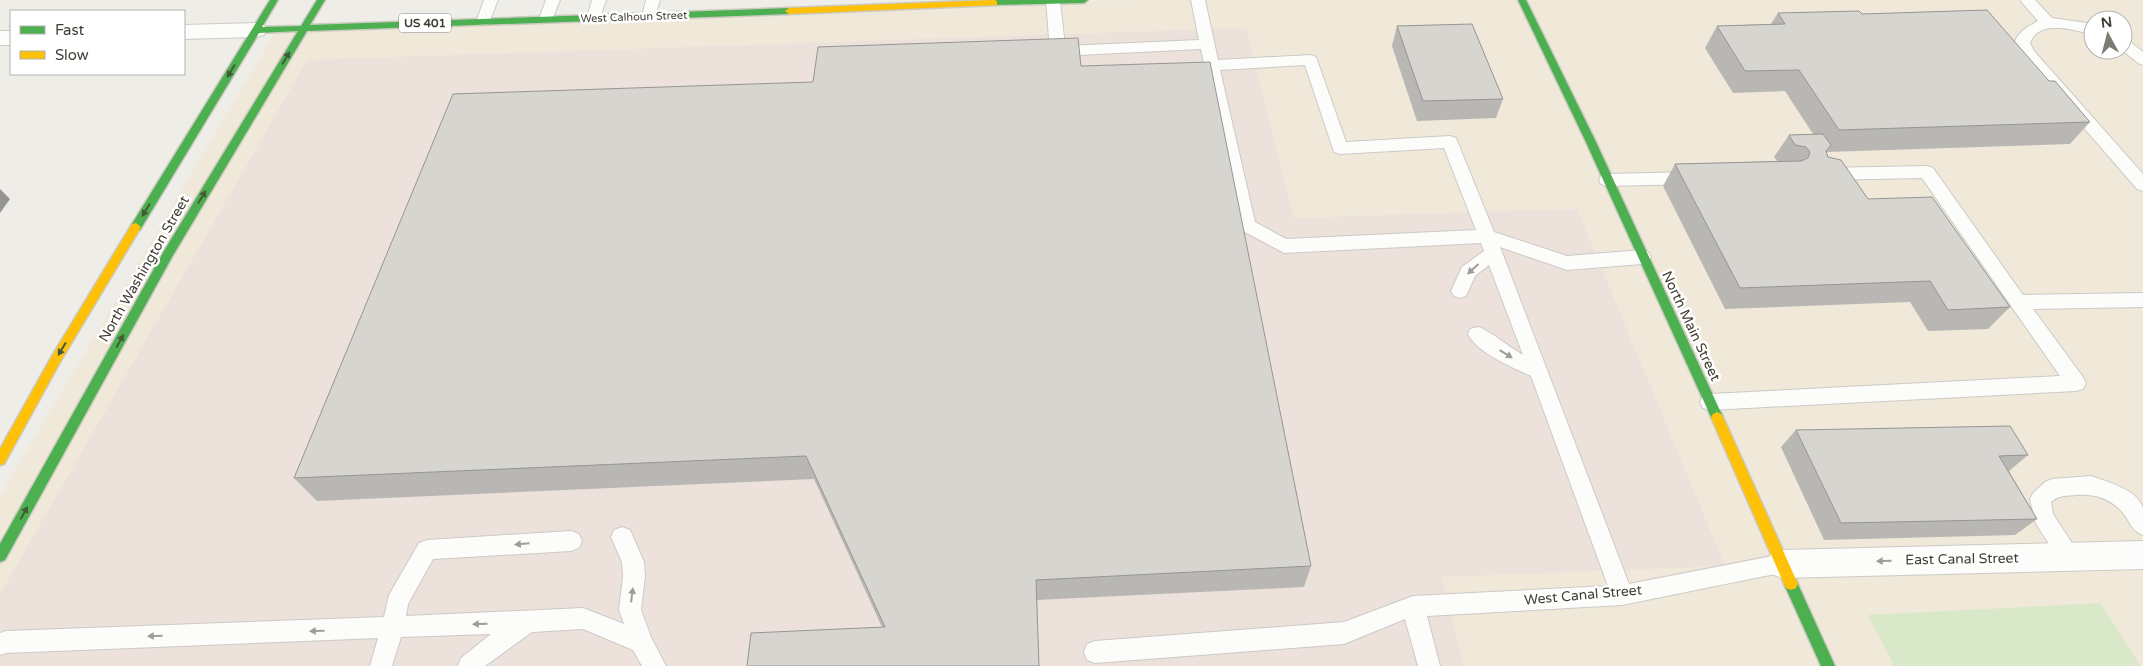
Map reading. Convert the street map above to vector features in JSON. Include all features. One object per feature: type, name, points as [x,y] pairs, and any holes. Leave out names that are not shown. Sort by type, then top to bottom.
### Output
[{"type":"main road","name":"North Washington Street","points":[[0,460],[56,359],[274,0]]},
{"type":"main road","name":"North Washington Street","points":[[0,556],[168,254],[321,0]]},
{"type":"main road","name":"West Calhoun Street","points":[[256,30],[976,2],[1084,0]]},
{"type":"main road","name":"North Main Street","points":[[1522,0],[1608,180],[1642,257],[1665,301],[1828,666]]},
{"type":"street","name":"West Calhoun Street","points":[[185,32],[256,30]]},
{"type":"street","name":"East Canal Street","points":[[1782,564],[2143,555]]},
{"type":"lane","points":[[483,22],[491,0]]},
{"type":"lane","points":[[546,19],[553,0]]},
{"type":"lane","points":[[594,18],[598,0]]},
{"type":"lane","points":[[649,16],[653,0]]},
{"type":"lane","points":[[1198,0],[1247,226],[1284,246],[1490,244],[1567,263],[1642,257]]},
{"type":"lane","points":[[2026,0],[2047,22]]},
{"type":"lane","points":[[1053,1],[1058,51],[1208,44]]},
{"type":"lane","points":[[2083,27],[2047,22],[2025,35],[2022,43],[2026,52],[2143,185]]},
{"type":"lane","points":[[2133,52],[2143,60]]},
{"type":"lane","points":[[1213,65],[1311,60],[1340,148],[1450,142],[1622,595]]},
{"type":"lane","points":[[1710,402],[2076,383],[1927,172],[1820,174]]},
{"type":"lane","points":[[1608,180],[1706,177]]},
{"type":"lane","points":[[1460,291],[1468,272],[1490,244]]},
{"type":"lane","points":[[2018,302],[2143,300]]},
{"type":"lane","points":[[1477,334],[1504,354],[1538,371]]},
{"type":"lane","points":[[2070,557],[2043,517],[2040,499],[2052,488],[2091,485],[2116,494],[2130,506],[2143,526]]},
{"type":"lane","points":[[622,537],[633,562],[634,576],[630,610],[641,642],[655,666]]},
{"type":"lane","points":[[381,666],[393,628],[396,602],[427,550],[571,540]]},
{"type":"lane","name":"West Canal Street","points":[[1095,652],[1344,633],[1413,606],[1622,595],[1782,564]]},
{"type":"lane","points":[[1413,606],[1429,666]]},
{"type":"lane","points":[[0,644],[6,642],[393,628],[583,618],[641,642]]},
{"type":"lane","points":[[469,666],[484,652],[528,622]]},
{"type":"shaded area","points":[[1124,0],[2143,0],[2143,666],[0,666],[0,496],[277,29]]},
{"type":"shaded area","points":[[1246,28],[1294,218],[1577,209],[1725,566],[1442,577],[1464,666],[0,666],[0,594],[307,60]]},
{"type":"green space","points":[[2100,603],[2141,666],[1894,666],[1868,615]]},
{"type":"building","points":[[1987,10],[2049,81],[2055,81],[2090,122],[1839,130],[1799,70],[1745,71],[1717,26],[1785,24],[1778,13],[1859,11],[1862,14]]},
{"type":"building","points":[[1472,24],[1503,99],[1423,101],[1397,26]]},
{"type":"building","points":[[1078,38],[1081,66],[1210,62],[1311,566],[1036,580],[1039,666],[747,666],[751,633],[885,627],[806,456],[294,478],[453,94],[813,82],[818,47]]},
{"type":"building","points":[[1823,134],[1831,145],[1826,151],[1828,157],[1841,160],[1868,199],[1932,197],[2010,307],[1948,310],[1930,281],[1740,288],[1675,164],[1801,161],[1808,158],[1810,152],[1806,147],[1795,145],[1789,135]]},
{"type":"building","points":[[2010,426],[2028,455],[1999,456],[2037,519],[1841,523],[1796,430]]},
{"type":"traffic: fast","points":[[136,227],[274,0]]},
{"type":"traffic: fast","points":[[0,556],[168,254],[321,0]]},
{"type":"traffic: fast","points":[[994,3],[1084,0]]},
{"type":"traffic: fast","points":[[1522,0],[1590,140],[1717,417]]},
{"type":"traffic: fast","points":[[256,30],[789,11]]},
{"type":"traffic: fast","points":[[1791,584],[1828,666]]},
{"type":"traffic: slow","points":[[789,11],[994,3]]},
{"type":"traffic: slow","points":[[0,460],[56,359],[136,227]]},
{"type":"traffic: slow","points":[[1717,417],[1791,584]]}]
